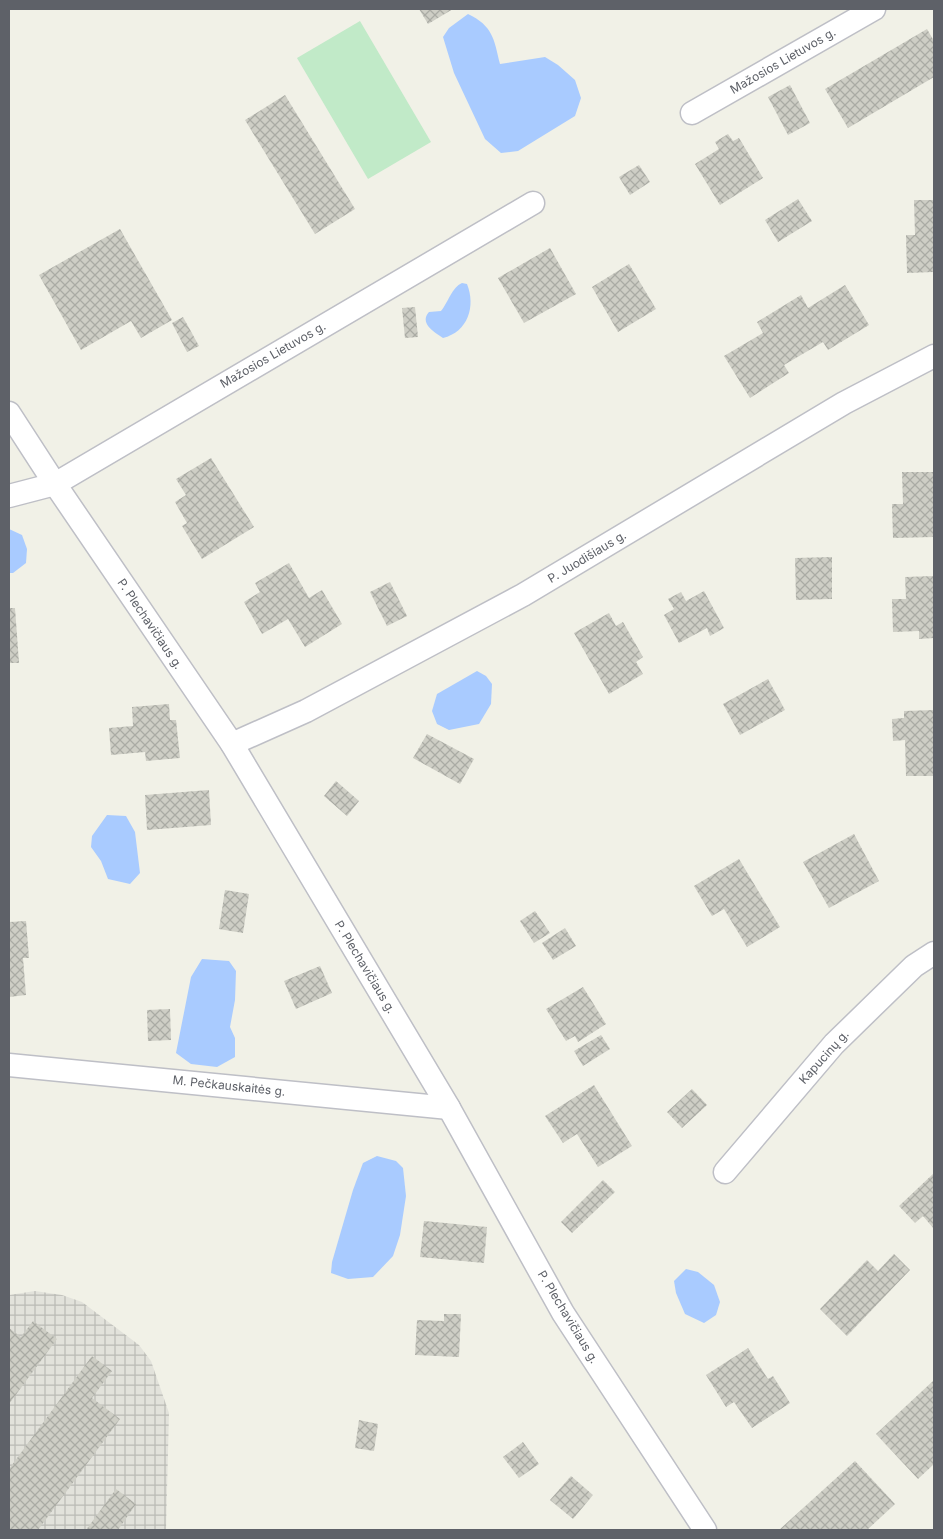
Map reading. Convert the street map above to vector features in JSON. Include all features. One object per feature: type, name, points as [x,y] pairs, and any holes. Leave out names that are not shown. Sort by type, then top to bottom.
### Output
[{"type":"street","name":"Mažosios Lietuvos g.","points":[[692,113],[874,9]]},
{"type":"street","name":"Mažosios Lietuvos g.","points":[[9,496],[55,484],[533,203]]},
{"type":"street","name":"P. Juodišiaus g.","points":[[232,744],[306,711],[523,595],[844,403],[934,356]]},
{"type":"street","name":"P. Plechavičiaus g.","points":[[9,413],[55,484],[232,744],[449,1108],[562,1313],[705,1530]]},
{"type":"street","name":"Kapucinų g.","points":[[726,1172],[834,1044],[914,966],[934,953]]},
{"type":"street","name":"M. Pečkauskaitės g.","points":[[9,1065],[449,1108]]},
{"type":"shaded area","points":[[35,1291],[62,1295],[82,1302],[139,1345],[151,1361],[169,1413],[166,1530],[9,1530],[9,1295]]},
{"type":"green space","points":[[360,21],[431,142],[368,179],[297,58]]},
{"type":"water","points":[[468,14],[483,23],[488,29],[494,40],[500,64],[545,57],[558,65],[575,80],[581,98],[575,116],[518,151],[501,153],[485,139],[454,73],[443,37],[449,28]]},
{"type":"water","points":[[462,283],[467,284],[470,292],[471,301],[468,317],[459,330],[443,338],[429,327],[426,316],[429,312],[441,311],[453,292]]},
{"type":"water","points":[[9,529],[22,535],[27,549],[26,563],[13,573],[9,573]]},
{"type":"water","points":[[477,671],[486,676],[492,684],[491,704],[479,724],[449,730],[437,724],[432,711],[437,694]]},
{"type":"water","points":[[107,815],[126,816],[135,832],[140,873],[130,884],[108,879],[101,861],[91,847],[92,836]]},
{"type":"water","points":[[202,959],[229,961],[236,971],[235,1000],[230,1027],[235,1038],[235,1057],[217,1067],[191,1064],[176,1053],[191,977]]},
{"type":"water","points":[[377,1156],[396,1161],[403,1168],[406,1196],[400,1235],[393,1256],[373,1277],[348,1279],[331,1273],[332,1262],[363,1163]]},
{"type":"water","points":[[686,1269],[698,1272],[714,1285],[720,1302],[716,1315],[704,1323],[685,1314],[676,1293],[674,1281]]},
{"type":"building","points":[[419,9],[453,9],[428,24]]},
{"type":"building","points":[[927,29],[934,41],[934,77],[848,128],[825,89]]},
{"type":"building","points":[[790,85],[810,123],[788,135],[768,97]]},
{"type":"building","points":[[285,95],[355,209],[315,234],[245,120]]},
{"type":"building","points":[[728,134],[733,141],[739,138],[763,178],[720,205],[695,164],[719,149],[715,142]]},
{"type":"building","points":[[639,165],[650,182],[630,195],[619,177]]},
{"type":"building","points":[[798,199],[812,221],[778,242],[765,220]]},
{"type":"building","points":[[914,200],[934,200],[934,272],[907,273],[906,235],[915,235]]},
{"type":"building","points":[[120,229],[172,320],[141,338],[131,321],[81,350],[39,275]]},
{"type":"building","points":[[550,248],[576,294],[524,323],[498,278]]},
{"type":"building","points":[[629,264],[656,309],[618,332],[592,287]]},
{"type":"building","points":[[845,285],[869,325],[828,350],[823,342],[784,365],[789,373],[750,398],[724,356],[763,333],[757,322],[801,295],[808,308]]},
{"type":"building","points":[[415,307],[418,337],[405,338],[402,308]]},
{"type":"building","points":[[183,317],[199,346],[187,352],[172,323]]},
{"type":"building","points":[[211,458],[254,527],[202,559],[182,526],[187,523],[175,502],[186,495],[176,479]]},
{"type":"building","points":[[902,472],[934,472],[934,537],[893,538],[892,504],[903,504]]},
{"type":"building","points":[[832,557],[832,599],[796,600],[795,558]]},
{"type":"building","points":[[289,563],[309,598],[322,590],[342,624],[305,647],[288,619],[262,634],[244,602],[260,592],[255,583]]},
{"type":"building","points":[[934,576],[934,638],[919,639],[919,631],[893,632],[892,599],[906,599],[905,577]]},
{"type":"building","points":[[390,582],[407,616],[387,626],[370,592]]},
{"type":"building","points":[[704,591],[724,628],[710,636],[707,628],[679,643],[664,615],[674,609],[668,599],[681,592],[686,601]]},
{"type":"building","points":[[9,608],[15,608],[19,663],[9,663]]},
{"type":"building","points":[[609,613],[616,626],[623,622],[643,657],[636,662],[643,674],[609,694],[574,633]]},
{"type":"building","points":[[768,679],[785,710],[740,735],[723,704]]},
{"type":"building","points":[[169,704],[170,720],[176,720],[180,758],[146,761],[145,752],[111,755],[109,728],[133,726],[132,707]]},
{"type":"building","points":[[934,710],[934,776],[906,776],[905,740],[893,741],[892,719],[904,718],[904,711]]},
{"type":"building","points":[[427,734],[474,759],[460,784],[413,758]]},
{"type":"building","points":[[336,781],[359,801],[347,816],[324,796]]},
{"type":"building","points":[[209,790],[211,825],[147,830],[145,795]]},
{"type":"building","points":[[854,834],[879,881],[829,908],[803,862]]},
{"type":"building","points":[[739,859],[780,927],[747,947],[724,909],[712,916],[694,886]]},
{"type":"building","points":[[225,890],[249,894],[243,933],[219,929]]},
{"type":"building","points":[[535,911],[550,933],[534,943],[520,921]]},
{"type":"building","points":[[26,921],[29,958],[23,958],[26,995],[9,997],[9,922]]},
{"type":"building","points":[[565,928],[576,946],[553,960],[542,943]]},
{"type":"building","points":[[320,966],[332,993],[296,1009],[284,981]]},
{"type":"building","points":[[583,987],[606,1024],[578,1042],[575,1036],[566,1041],[546,1009]]},
{"type":"building","points":[[170,1009],[171,1040],[148,1041],[147,1010]]},
{"type":"building","points":[[601,1035],[610,1049],[583,1066],[574,1051]]},
{"type":"building","points":[[594,1085],[632,1146],[598,1167],[577,1134],[563,1143],[545,1116]]},
{"type":"building","points":[[692,1089],[707,1105],[682,1128],[667,1112]]},
{"type":"building","points":[[934,1173],[934,1229],[923,1216],[915,1223],[899,1206]]},
{"type":"building","points":[[603,1180],[615,1192],[572,1233],[561,1222]]},
{"type":"building","points":[[424,1221],[487,1227],[484,1263],[420,1257]]},
{"type":"building","points":[[894,1254],[910,1270],[847,1336],[820,1309],[867,1260],[878,1271]]},
{"type":"building","points":[[444,1314],[461,1314],[459,1357],[415,1355],[417,1320],[444,1321]]},
{"type":"building","points":[[33,1321],[57,1339],[9,1404],[9,1328],[21,1337]]},
{"type":"building","points":[[748,1348],[768,1379],[773,1376],[790,1403],[752,1428],[734,1402],[726,1407],[706,1375]]},
{"type":"building","points":[[92,1356],[112,1371],[92,1398],[120,1419],[38,1530],[9,1530],[9,1469]]},
{"type":"building","points":[[934,1380],[934,1464],[918,1479],[876,1434]]},
{"type":"building","points":[[359,1420],[378,1424],[374,1451],[355,1448]]},
{"type":"building","points":[[523,1442],[539,1464],[519,1478],[503,1457]]},
{"type":"building","points":[[855,1461],[895,1504],[867,1530],[779,1530]]},
{"type":"building","points":[[571,1476],[593,1495],[573,1519],[550,1500]]},
{"type":"building","points":[[116,1489],[136,1504],[118,1530],[86,1530]]}]
